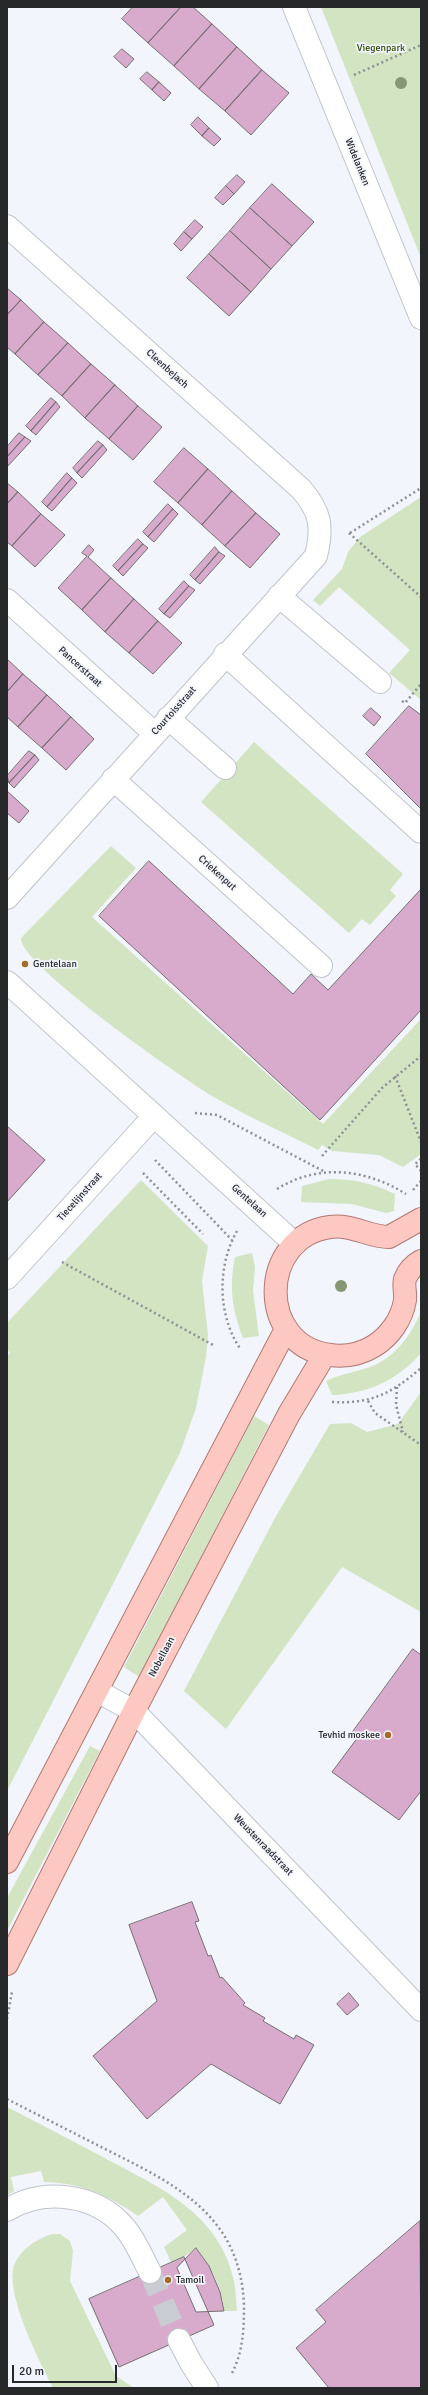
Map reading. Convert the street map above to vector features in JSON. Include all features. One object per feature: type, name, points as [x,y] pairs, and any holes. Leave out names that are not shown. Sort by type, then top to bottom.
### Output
[{"type":"main road","points":[[414,1267],[404,1283],[402,1310],[388,1335],[364,1352],[345,1356],[326,1354],[303,1344],[286,1329],[277,1307],[275,1287],[279,1267],[295,1244],[306,1235],[330,1227],[355,1228],[385,1237],[394,1236],[421,1219]]},
{"type":"main road","points":[[7,1862],[286,1329]]},
{"type":"main road","name":"Nobellaan","points":[[7,1964],[134,1711],[289,1414],[326,1354]]},
{"type":"street","name":"Widelanken","points":[[294,7],[421,318]]},
{"type":"street","name":"Cleenbejach","points":[[7,226],[301,489],[311,502],[320,526]]},
{"type":"street","name":"Courtoisstraat","points":[[7,898],[225,654],[316,556],[320,526]]},
{"type":"street","points":[[279,596],[380,682]]},
{"type":"street","name":"Pancerstraat","points":[[7,600],[161,726],[225,768]]},
{"type":"street","points":[[225,654],[421,832]]},
{"type":"street","name":"Criekenput","points":[[113,779],[321,966]]},
{"type":"street","name":"Gentelaan","points":[[7,982],[295,1244]]},
{"type":"street","name":"Tiecelijnstraat","points":[[7,1278],[154,1116]]},
{"type":"street","name":"Weustenraadstraat","points":[[97,1691],[134,1711],[421,2010]]},
{"type":"street","points":[[7,2210],[24,2201],[56,2195],[98,2208],[125,2228],[150,2272]]},
{"type":"street","points":[[180,2340],[201,2385]]},
{"type":"path","points":[[326,88],[421,45]]},
{"type":"path","points":[[349,533],[421,488]]},
{"type":"path","points":[[320,526],[349,533],[421,596]]},
{"type":"path","points":[[322,1156],[382,1088],[421,1056]]},
{"type":"path","points":[[395,1076],[421,1142]]},
{"type":"path","points":[[154,1116],[201,1112],[217,1115],[326,1172]]},
{"type":"path","points":[[122,1151],[203,1234]]},
{"type":"path","points":[[421,1158],[414,1164],[421,1171]]},
{"type":"path","points":[[35,1247],[214,1345]]},
{"type":"path","points":[[397,1387],[396,1410],[403,1432]]},
{"type":"path","points":[[368,1401],[375,1413],[421,1445]]},
{"type":"path","points":[[7,2099],[158,2176],[187,2194],[208,2213],[230,2248],[238,2265],[243,2288],[243,2342],[230,2376]]},
{"type":"green space","name":"Viegenpark","points":[[321,7],[421,7],[421,258]]},
{"type":"green space","points":[[421,497],[421,700],[389,673],[410,650],[339,587],[320,606],[313,600],[342,569],[348,552],[360,537]]},
{"type":"green space","points":[[254,742],[403,874],[390,890],[396,896],[370,925],[362,919],[349,933],[201,802]]},
{"type":"green space","points":[[111,846],[136,868],[92,917],[323,1124],[421,1019],[421,1154],[403,1167],[379,1155],[332,1151],[322,1145],[318,1150],[238,1110],[196,1086],[139,1046],[73,995],[45,971],[27,951],[21,938]]},
{"type":"green space","points":[[329,1179],[363,1182],[395,1194],[394,1211],[386,1213],[352,1204],[301,1202],[302,1186]]},
{"type":"green space","points":[[141,1180],[208,1246],[202,1281],[208,1335],[206,1357],[196,1408],[180,1453],[7,1791],[7,1357],[10,1353],[7,1349],[7,1323]]},
{"type":"green space","points":[[252,1253],[255,1266],[253,1291],[259,1336],[243,1338],[234,1308],[232,1288],[233,1268],[235,1257]]},
{"type":"green space","points":[[421,1312],[421,1353],[412,1363],[392,1378],[381,1384],[357,1392],[332,1395],[326,1381],[370,1367],[387,1358],[395,1352],[407,1337]]},
{"type":"green space","points":[[421,1392],[421,1612],[342,1567],[226,1729],[184,1691],[275,1518],[330,1424],[351,1423],[367,1432],[398,1424]]},
{"type":"green space","points":[[254,1416],[269,1425],[139,1677],[124,1667]]},
{"type":"green space","points":[[90,1746],[100,1751],[7,1931],[7,1898]]},
{"type":"green space","points":[[7,2107],[151,2183],[188,2208],[203,2222],[216,2239],[227,2258],[234,2281],[237,2311],[224,2311],[221,2294],[215,2277],[196,2248],[184,2257],[171,2262],[164,2247],[187,2230],[163,2197],[138,2216],[105,2196],[82,2187],[70,2184],[44,2182],[41,2171],[11,2177],[14,2191],[7,2195]]},
{"type":"green space","points":[[52,2234],[60,2234],[70,2241],[73,2251],[70,2281],[116,2376],[134,2388],[53,2388],[26,2330],[15,2297],[13,2282],[13,2270],[15,2263],[22,2252],[33,2243]]},
{"type":"building","points":[[133,7],[181,7],[148,43],[122,19]]},
{"type":"building","points":[[181,7],[193,7],[212,24],[174,66],[148,43]]},
{"type":"building","points":[[212,24],[237,47],[199,89],[174,66]]},
{"type":"building","points":[[237,47],[262,70],[225,111],[199,89]]},
{"type":"building","points":[[122,49],[134,59],[126,68],[114,57]]},
{"type":"building","points":[[262,70],[289,93],[251,135],[225,111]]},
{"type":"building","points":[[147,72],[159,82],[152,90],[140,79]]},
{"type":"building","points":[[159,82],[171,93],[164,101],[152,90]]},
{"type":"building","points":[[198,117],[209,128],[202,136],[191,125]]},
{"type":"building","points":[[209,128],[221,139],[214,146],[202,136]]},
{"type":"building","points":[[237,175],[245,182],[234,194],[226,186]]},
{"type":"building","points":[[272,184],[314,222],[292,246],[250,208]]},
{"type":"building","points":[[226,186],[234,194],[223,205],[215,198]]},
{"type":"building","points":[[250,208],[292,246],[271,269],[230,231]]},
{"type":"building","points":[[195,220],[203,227],[192,239],[184,232]]},
{"type":"building","points":[[230,231],[271,269],[251,292],[209,254]]},
{"type":"building","points":[[184,232],[192,239],[181,251],[174,244]]},
{"type":"building","points":[[209,254],[251,292],[229,316],[187,278]]},
{"type":"building","points":[[7,288],[21,300],[7,315]]},
{"type":"building","points":[[21,300],[44,322],[15,354],[7,347],[7,315]]},
{"type":"building","points":[[44,322],[68,343],[38,375],[15,354]]},
{"type":"building","points":[[68,343],[91,364],[62,396],[38,375]]},
{"type":"building","points":[[91,364],[115,385],[85,418],[62,396]]},
{"type":"building","points":[[115,385],[138,406],[109,439],[85,418]]},
{"type":"building","points":[[51,398],[56,402],[31,431],[26,426]]},
{"type":"building","points":[[56,402],[60,407],[36,435],[31,431]]},
{"type":"building","points":[[138,406],[162,427],[133,460],[109,439]]},
{"type":"building","points":[[19,433],[25,437],[7,457],[7,447]]},
{"type":"building","points":[[25,437],[31,441],[7,467],[7,457]]},
{"type":"building","points":[[98,441],[103,445],[77,473],[73,468]]},
{"type":"building","points":[[103,445],[107,450],[82,478],[77,473]]},
{"type":"building","points":[[184,448],[208,469],[178,503],[154,482]]},
{"type":"building","points":[[208,469],[232,491],[202,525],[178,503]]},
{"type":"building","points":[[67,473],[72,478],[47,507],[42,502]]},
{"type":"building","points":[[72,478],[77,483],[52,511],[47,507]]},
{"type":"building","points":[[7,483],[18,492],[7,504]]},
{"type":"building","points":[[232,491],[256,513],[225,546],[202,525]]},
{"type":"building","points":[[18,492],[41,514],[12,546],[7,542],[7,504]]},
{"type":"building","points":[[168,504],[173,509],[148,537],[143,532]]},
{"type":"building","points":[[173,509],[178,514],[154,542],[148,537]]},
{"type":"building","points":[[256,513],[280,534],[250,568],[225,546]]},
{"type":"building","points":[[41,514],[65,535],[35,567],[12,546]]},
{"type":"building","points":[[138,539],[143,544],[118,571],[113,566]]},
{"type":"building","points":[[143,544],[148,548],[123,576],[118,571]]},
{"type":"building","points":[[89,545],[94,550],[88,557],[111,578],[82,610],[58,588],[87,556],[82,553]]},
{"type":"building","points":[[215,547],[219,552],[195,580],[190,575]]},
{"type":"building","points":[[219,552],[225,556],[200,584],[195,580]]},
{"type":"building","points":[[111,578],[134,599],[105,632],[82,610]]},
{"type":"building","points":[[184,581],[189,586],[164,614],[159,609]]},
{"type":"building","points":[[189,586],[195,590],[170,618],[164,614]]},
{"type":"building","points":[[134,599],[158,621],[129,653],[105,632]]},
{"type":"building","points":[[158,621],[182,643],[153,674],[129,653]]},
{"type":"building","points":[[7,659],[23,674],[7,692]]},
{"type":"building","points":[[23,674],[47,695],[18,727],[7,717],[7,692]]},
{"type":"building","points":[[47,695],[71,717],[42,748],[18,727]]},
{"type":"building","points":[[409,706],[421,715],[421,809],[366,754]]},
{"type":"building","points":[[371,708],[381,717],[374,726],[363,716]]},
{"type":"building","points":[[71,717],[94,739],[66,770],[42,748]]},
{"type":"building","points":[[29,751],[35,755],[9,783],[7,776]]},
{"type":"building","points":[[35,755],[39,760],[14,788],[9,783]]},
{"type":"building","points":[[7,791],[29,811],[19,823],[7,813]]},
{"type":"building","points":[[149,861],[293,994],[311,974],[328,990],[421,889],[421,1010],[320,1120],[99,916]]},
{"type":"building","points":[[7,1126],[45,1160],[7,1202]]},
{"type":"building","name":"Tevhid moskee","points":[[413,1649],[421,1655],[421,1791],[399,1820],[332,1772],[358,1737],[352,1733]]},
{"type":"building","points":[[192,1902],[199,1921],[195,1922],[208,1956],[211,1955],[220,1978],[222,1977],[245,2003],[243,2005],[265,2018],[263,2021],[294,2039],[296,2035],[314,2045],[280,2104],[211,2064],[147,2119],[93,2056],[157,2001],[129,1925]]},
{"type":"building","points":[[349,1993],[359,2005],[347,2015],[337,2004]]},
{"type":"building","points":[[420,2221],[421,2388],[329,2388],[296,2348],[326,2322],[316,2310]]},
{"type":"building","points":[[196,2248],[209,2266],[220,2292],[224,2311],[196,2312],[177,2268]]},
{"type":"building","points":[[184,2257],[214,2325],[119,2367],[89,2299]]},
{"type":"tunnel","points":[[150,2272],[179,2340]]},
{"type":"place","name":"Gentelaan","points":[[25,964]]},
{"type":"place","name":"Tevhid moskee","points":[[388,1735]]},
{"type":"place","name":"Tamoil","points":[[168,2280]]}]
